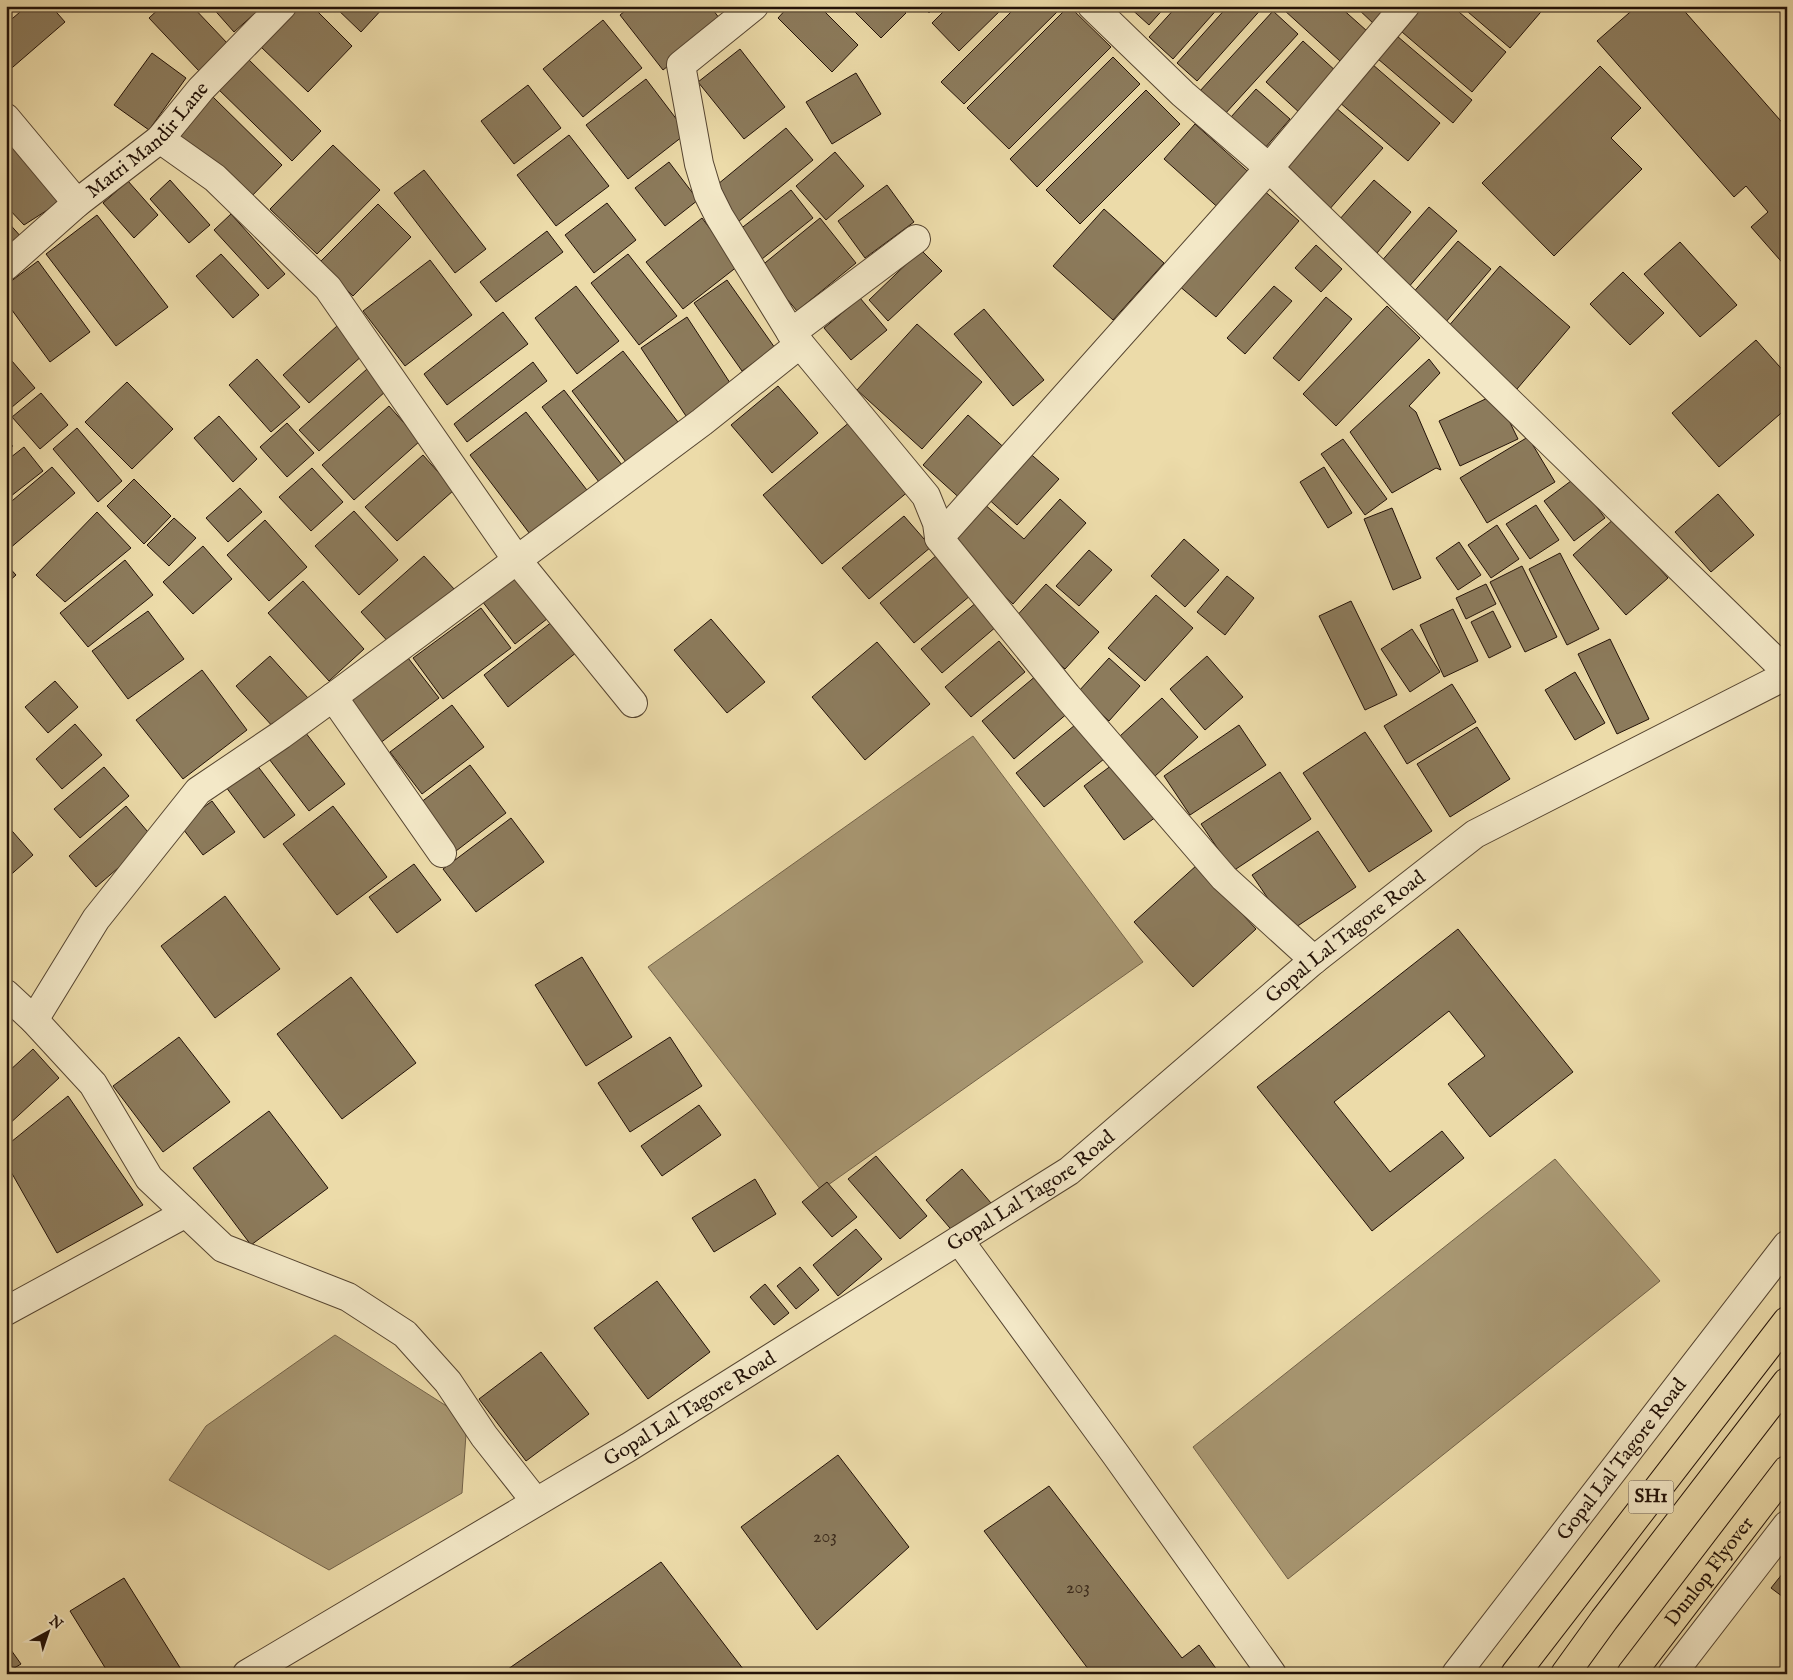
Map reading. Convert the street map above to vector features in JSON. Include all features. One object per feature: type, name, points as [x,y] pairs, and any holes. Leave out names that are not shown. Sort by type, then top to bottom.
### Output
[{"type":"main road","name":"SH1","points":[[1515,1674],[1787,1321]]},
{"type":"main road","name":"SH1","points":[[1565,1674],[1604,1620],[1787,1382]]},
{"type":"main road","name":"Dunlop Flyover","points":[[1631,1674],[1787,1470]]},
{"type":"street","name":"Matri Mandir Lane","points":[[6,266],[77,204],[160,139],[201,89],[282,6]]},
{"type":"street","points":[[754,6],[681,65],[698,164],[708,194],[719,216],[796,339],[926,496],[937,523],[940,538],[1068,696],[1224,878],[1314,960]]},
{"type":"street","points":[[1092,6],[1183,94],[1268,168],[1787,673]]},
{"type":"street","points":[[940,538],[1268,168],[1404,6]]},
{"type":"street","points":[[6,118],[77,204]]},
{"type":"street","points":[[160,139],[215,178],[328,288],[517,560],[633,702]]},
{"type":"street","points":[[34,1020],[96,919],[198,791],[333,697],[702,422],[796,339],[916,239]]},
{"type":"street","name":"Gopal Lal Tagore Road","points":[[247,1674],[637,1442],[1069,1171],[1314,960],[1476,834],[1787,673]]},
{"type":"street","points":[[333,697],[442,853]]},
{"type":"street","points":[[6,994],[34,1020],[93,1084],[150,1178],[186,1213],[223,1248],[348,1298],[405,1334],[448,1382],[484,1436],[536,1502]]},
{"type":"street","points":[[6,1311],[186,1213]]},
{"type":"street","points":[[959,1240],[1116,1455],[1272,1674]]},
{"type":"street","name":"Gopal Lal Tagore Road","points":[[1456,1674],[1787,1245]]},
{"type":"street","points":[[1672,1674],[1787,1525]]},
{"type":"shaded area","points":[[973,736],[1143,962],[821,1190],[648,967]]},
{"type":"shaded area","points":[[1555,1159],[1660,1281],[1288,1579],[1193,1447]]},
{"type":"shaded area","points":[[335,1335],[467,1419],[462,1493],[329,1570],[169,1480],[206,1426]]},
{"type":"building","points":[[27,6],[51,6],[65,22],[6,73],[6,24]]},
{"type":"building","points":[[162,6],[192,6],[228,44],[199,71],[149,18]]},
{"type":"building","points":[[211,6],[263,6],[234,32]]},
{"type":"building","points":[[300,6],[312,6],[352,46],[308,92],[261,47]]},
{"type":"building","points":[[334,6],[383,6],[384,7],[361,32]]},
{"type":"building","points":[[631,6],[710,6],[723,23],[663,70],[620,15]]},
{"type":"building","points":[[789,6],[819,6],[858,45],[832,72],[778,18]]},
{"type":"building","points":[[849,6],[899,6],[906,13],[881,38]]},
{"type":"building","points":[[922,6],[936,6],[929,13]]},
{"type":"building","points":[[949,6],[1005,6],[959,51],[932,23]]},
{"type":"building","points":[[1017,6],[1063,6],[964,104],[941,82]]},
{"type":"building","points":[[1069,6],[1111,47],[1009,149],[967,108]]},
{"type":"building","points":[[1128,6],[1166,6],[1149,25]]},
{"type":"building","points":[[1177,6],[1220,6],[1173,59],[1149,37]]},
{"type":"building","points":[[1228,6],[1264,6],[1197,81],[1177,63]]},
{"type":"building","points":[[1288,6],[1339,6],[1367,31],[1340,61],[1284,10]]},
{"type":"building","points":[[1355,6],[1389,6],[1376,26]]},
{"type":"building","points":[[1423,6],[1452,6],[1506,52],[1472,92],[1402,32]]},
{"type":"building","points":[[1461,6],[1546,6],[1510,48]]},
{"type":"building","points":[[1637,6],[1680,6],[1787,128],[1787,268],[1751,227],[1768,212],[1746,186],[1734,197],[1597,41]]},
{"type":"building","points":[[1273,11],[1298,34],[1224,115],[1199,92]]},
{"type":"building","points":[[603,20],[642,68],[583,117],[543,69]]},
{"type":"building","points":[[1397,36],[1472,100],[1453,123],[1378,59]]},
{"type":"building","points":[[1303,41],[1338,73],[1301,114],[1266,82]]},
{"type":"building","points":[[740,49],[785,107],[744,139],[698,82]]},
{"type":"building","points":[[152,53],[186,78],[149,130],[114,105]]},
{"type":"building","points":[[245,56],[321,131],[292,161],[215,86]]},
{"type":"building","points":[[1113,57],[1140,84],[1037,187],[1010,159]]},
{"type":"building","points":[[1372,64],[1440,123],[1408,161],[1339,102]]},
{"type":"building","points":[[1600,66],[1641,108],[1611,138],[1642,169],[1554,256],[1482,183]]},
{"type":"building","points":[[856,73],[881,114],[832,144],[806,102]]},
{"type":"building","points":[[646,79],[687,133],[628,179],[586,125]]},
{"type":"building","points":[[528,85],[561,128],[514,164],[481,121]]},
{"type":"building","points":[[1256,89],[1290,119],[1265,148],[1231,117]]},
{"type":"building","points":[[1146,90],[1180,124],[1080,224],[1046,190]]},
{"type":"building","points":[[212,96],[282,165],[247,201],[176,133]]},
{"type":"building","points":[[1335,107],[1383,148],[1328,211],[1283,170]]},
{"type":"building","points":[[1195,124],[1254,177],[1223,212],[1164,159]]},
{"type":"building","points":[[786,128],[813,160],[738,222],[712,189]]},
{"type":"building","points":[[569,135],[609,186],[556,226],[517,175]]},
{"type":"building","points":[[6,139],[60,202],[24,225],[6,206]]},
{"type":"building","points":[[333,145],[380,190],[317,254],[270,209]]},
{"type":"building","points":[[835,152],[864,186],[826,220],[796,186]]},
{"type":"building","points":[[669,162],[698,200],[665,226],[635,188]]},
{"type":"building","points":[[424,170],[486,249],[455,273],[394,193]]},
{"type":"building","points":[[170,180],[210,225],[189,243],[150,199]]},
{"type":"building","points":[[1374,180],[1411,212],[1377,253],[1339,220]]},
{"type":"building","points":[[128,181],[158,215],[134,238],[103,203]]},
{"type":"building","points":[[887,185],[914,222],[865,258],[838,221]]},
{"type":"building","points":[[1262,189],[1299,221],[1216,317],[1178,285]]},
{"type":"building","points":[[791,190],[813,218],[762,259],[739,230]]},
{"type":"building","points":[[607,203],[636,240],[594,273],[565,235]]},
{"type":"building","points":[[378,204],[411,237],[353,296],[319,263]]},
{"type":"building","points":[[1429,207],[1457,231],[1407,289],[1379,264]]},
{"type":"building","points":[[1104,209],[1164,263],[1113,320],[1053,266]]},
{"type":"building","points":[[231,214],[285,274],[268,289],[214,230]]},
{"type":"building","points":[[97,215],[168,307],[116,346],[46,254]]},
{"type":"building","points":[[702,218],[738,266],[683,309],[646,262]]},
{"type":"building","points":[[820,218],[856,263],[797,311],[760,267]]},
{"type":"building","points":[[6,220],[23,239],[6,255]]},
{"type":"building","points":[[547,231],[563,252],[496,302],[480,282]]},
{"type":"building","points":[[1458,241],[1491,269],[1445,323],[1411,295]]},
{"type":"building","points":[[1680,242],[1737,305],[1700,337],[1644,274]]},
{"type":"building","points":[[1316,245],[1342,269],[1321,292],[1295,268]]},
{"type":"building","points":[[921,250],[942,271],[888,321],[869,300]]},
{"type":"building","points":[[221,254],[259,295],[233,318],[196,276]]},
{"type":"building","points":[[628,254],[677,316],[639,345],[591,283]]},
{"type":"building","points":[[430,260],[472,315],[405,366],[363,311]]},
{"type":"building","points":[[38,261],[90,332],[50,362],[6,302],[6,285]]},
{"type":"building","points":[[1500,266],[1570,327],[1517,389],[1447,328]]},
{"type":"building","points":[[1623,272],[1664,313],[1630,345],[1590,304]]},
{"type":"building","points":[[727,280],[775,348],[742,371],[694,303]]},
{"type":"building","points":[[576,286],[619,341],[577,374],[535,318]]},
{"type":"building","points":[[1274,286],[1292,301],[1245,354],[1227,338]]},
{"type":"building","points":[[1326,297],[1352,319],[1299,381],[1273,358]]},
{"type":"building","points":[[860,298],[887,330],[851,360],[824,328]]},
{"type":"building","points":[[1387,306],[1420,338],[1336,426],[1303,394]]},
{"type":"building","points":[[984,309],[1044,380],[1013,406],[954,334]]},
{"type":"building","points":[[503,312],[528,344],[447,405],[424,374]]},
{"type":"building","points":[[687,317],[734,389],[688,419],[641,348]]},
{"type":"building","points":[[917,324],[982,382],[922,449],[857,390]]},
{"type":"building","points":[[337,326],[363,355],[309,403],[283,375]]},
{"type":"building","points":[[1756,340],[1787,375],[1787,408],[1719,467],[1672,413]]},
{"type":"building","points":[[623,351],[678,422],[626,462],[572,391]]},
{"type":"building","points":[[6,354],[35,388],[6,412]]},
{"type":"building","points":[[257,359],[300,407],[271,432],[229,385]]},
{"type":"building","points":[[1429,359],[1440,373],[1409,406],[1416,412],[1441,470],[1436,468],[1392,493],[1350,432]]},
{"type":"building","points":[[533,362],[547,381],[467,442],[454,424]]},
{"type":"building","points":[[367,369],[386,391],[319,451],[299,430]]},
{"type":"building","points":[[127,382],[173,429],[132,469],[85,422]]},
{"type":"building","points":[[778,386],[818,433],[772,473],[731,425]]},
{"type":"building","points":[[564,390],[622,465],[599,482],[542,407]]},
{"type":"building","points":[[41,393],[68,425],[40,449],[12,417]]},
{"type":"building","points":[[1496,394],[1518,439],[1460,466],[1439,421]]},
{"type":"building","points":[[389,406],[420,441],[354,500],[322,465]]},
{"type":"building","points":[[526,412],[590,494],[533,538],[470,455]]},
{"type":"building","points":[[968,415],[1009,452],[964,502],[923,465]]},
{"type":"building","points":[[219,416],[257,459],[233,482],[194,438]]},
{"type":"building","points":[[851,421],[910,490],[822,564],[763,495]]},
{"type":"building","points":[[287,423],[314,453],[287,477],[260,447]]},
{"type":"building","points":[[77,428],[122,481],[98,502],[53,449]]},
{"type":"building","points":[[1528,437],[1555,482],[1487,523],[1460,478]]},
{"type":"building","points":[[6,439],[13,446],[6,452]]},
{"type":"building","points":[[1343,439],[1387,499],[1365,515],[1321,454]]},
{"type":"building","points":[[24,447],[43,471],[6,500],[6,461]]},
{"type":"building","points":[[1025,449],[1059,479],[1017,525],[984,495]]},
{"type":"building","points":[[423,455],[454,490],[397,541],[365,507]]},
{"type":"building","points":[[52,467],[75,493],[9,549],[6,547],[6,506]]},
{"type":"building","points":[[1324,467],[1352,513],[1328,528],[1300,482]]},
{"type":"building","points":[[312,468],[343,502],[311,531],[279,497]]},
{"type":"building","points":[[1575,478],[1605,518],[1574,541],[1544,501]]},
{"type":"building","points":[[134,479],[171,516],[144,544],[107,506]]},
{"type":"building","points":[[240,488],[262,512],[228,542],[206,518]]},
{"type":"building","points":[[1718,494],[1754,535],[1711,572],[1675,532]]},
{"type":"building","points":[[1060,499],[1086,523],[1013,604],[947,544],[983,503],[1024,539]]},
{"type":"building","points":[[1536,505],[1559,540],[1530,559],[1506,524]]},
{"type":"building","points":[[1392,508],[1421,578],[1393,590],[1364,519]]},
{"type":"building","points":[[354,511],[398,560],[359,595],[315,546]]},
{"type":"building","points":[[97,512],[131,548],[65,602],[36,575]]},
{"type":"building","points":[[904,516],[931,547],[869,599],[842,568]]},
{"type":"building","points":[[174,518],[196,538],[169,566],[147,545]]},
{"type":"building","points":[[1615,518],[1668,578],[1626,615],[1573,555]]},
{"type":"building","points":[[265,520],[307,567],[269,601],[227,555]]},
{"type":"building","points":[[1497,525],[1519,559],[1491,578],[1468,545]]},
{"type":"building","points":[[1184,539],[1219,570],[1185,607],[1151,576]]},
{"type":"building","points":[[1459,542],[1481,575],[1458,590],[1436,558]]},
{"type":"building","points":[[203,546],[232,579],[193,614],[163,582]]},
{"type":"building","points":[[1089,550],[1112,570],[1079,606],[1056,586]]},
{"type":"building","points":[[1560,553],[1599,629],[1567,645],[1529,569]]},
{"type":"building","points":[[937,555],[971,595],[914,643],[880,603]]},
{"type":"building","points":[[424,556],[455,590],[392,646],[361,612]]},
{"type":"building","points":[[125,560],[153,595],[88,647],[60,613]]},
{"type":"building","points":[[6,564],[16,575],[6,584]]},
{"type":"building","points":[[1522,566],[1557,637],[1525,652],[1490,582]]},
{"type":"building","points":[[519,573],[552,615],[515,644],[482,601]]},
{"type":"building","points":[[1227,576],[1254,598],[1225,635],[1197,612]]},
{"type":"building","points":[[303,581],[364,649],[329,681],[268,613]]},
{"type":"building","points":[[1046,584],[1099,632],[1065,669],[1012,621]]},
{"type":"building","points":[[1486,584],[1496,604],[1466,619],[1456,598]]},
{"type":"building","points":[[1156,595],[1193,628],[1145,681],[1108,648]]},
{"type":"building","points":[[1351,601],[1397,695],[1365,710],[1319,616]]},
{"type":"building","points":[[977,602],[997,626],[942,673],[921,649]]},
{"type":"building","points":[[481,608],[511,648],[443,699],[413,658]]},
{"type":"building","points":[[1453,609],[1478,661],[1444,677],[1420,625]]},
{"type":"building","points":[[148,611],[184,659],[128,699],[92,651]]},
{"type":"building","points":[[1493,611],[1511,647],[1489,658],[1471,622]]},
{"type":"building","points":[[711,619],[765,682],[727,713],[674,650]]},
{"type":"building","points":[[553,621],[577,652],[508,707],[484,675]]},
{"type":"building","points":[[1412,629],[1440,672],[1410,692],[1381,649]]},
{"type":"building","points":[[1610,639],[1649,719],[1617,734],[1578,654]]},
{"type":"building","points":[[999,641],[1025,672],[971,717],[945,687]]},
{"type":"building","points":[[877,642],[930,704],[865,760],[812,697]]},
{"type":"building","points":[[405,654],[439,698],[375,747],[340,702]]},
{"type":"building","points":[[270,656],[308,698],[274,728],[236,686]]},
{"type":"building","points":[[1207,656],[1243,697],[1205,730],[1170,689]]},
{"type":"building","points":[[1109,658],[1140,686],[1109,721],[1078,692]]},
{"type":"building","points":[[202,670],[247,730],[183,779],[136,720]]},
{"type":"building","points":[[1575,672],[1605,723],[1575,740],[1545,690]]},
{"type":"building","points":[[1037,675],[1069,712],[1014,759],[982,721]]},
{"type":"building","points":[[55,681],[78,707],[48,733],[25,707]]},
{"type":"building","points":[[1452,684],[1476,722],[1407,764],[1384,726]]},
{"type":"building","points":[[1162,698],[1198,737],[1155,776],[1120,736]]},
{"type":"building","points":[[452,705],[484,747],[422,794],[390,752]]},
{"type":"building","points":[[1080,721],[1109,755],[1044,807],[1016,773]]},
{"type":"building","points":[[75,724],[102,755],[62,789],[36,759]]},
{"type":"building","points":[[1239,725],[1266,765],[1190,815],[1164,776]]},
{"type":"building","points":[[1477,727],[1510,779],[1450,817],[1417,764]]},
{"type":"building","points":[[302,728],[345,784],[309,811],[266,755]]},
{"type":"building","points":[[1365,732],[1432,831],[1369,872],[1303,773]]},
{"type":"building","points":[[253,760],[295,815],[264,838],[223,783]]},
{"type":"building","points":[[1116,762],[1156,817],[1124,840],[1084,786]]},
{"type":"building","points":[[470,765],[506,813],[452,854],[416,806]]},
{"type":"building","points":[[104,767],[129,796],[80,838],[54,809]]},
{"type":"building","points":[[1280,772],[1311,819],[1233,871],[1201,824]]},
{"type":"building","points":[[212,801],[235,832],[203,855],[180,825]]},
{"type":"building","points":[[126,806],[153,838],[96,887],[69,856]]},
{"type":"building","points":[[333,806],[387,877],[337,915],[283,844]]},
{"type":"building","points":[[511,818],[544,862],[476,912],[443,869]]},
{"type":"building","points":[[6,824],[33,855],[6,879]]},
{"type":"building","points":[[1318,831],[1356,887],[1290,931],[1252,875]]},
{"type":"building","points":[[414,864],[441,900],[397,933],[369,897]]},
{"type":"building","points":[[1197,865],[1256,929],[1193,987],[1134,922]]},
{"type":"building","points":[[225,896],[280,969],[215,1018],[161,946]]},
{"type":"building","points":[[1458,929],[1573,1072],[1490,1137],[1448,1084],[1485,1056],[1449,1011],[1334,1102],[1390,1172],[1442,1131],[1464,1158],[1372,1231],[1257,1087]]},
{"type":"building","points":[[582,957],[632,1037],[586,1066],[535,985]]},
{"type":"building","points":[[351,977],[416,1063],[342,1119],[277,1034]]},
{"type":"building","points":[[179,1037],[230,1102],[163,1152],[113,1086]]},
{"type":"building","points":[[670,1037],[702,1086],[630,1132],[598,1083]]},
{"type":"building","points":[[33,1049],[59,1078],[6,1127],[6,1070],[8,1072]]},
{"type":"building","points":[[68,1096],[143,1205],[57,1253],[6,1163],[6,1146]]},
{"type":"building","points":[[699,1105],[721,1135],[662,1176],[641,1146]]},
{"type":"building","points":[[269,1111],[328,1188],[251,1245],[193,1168]]},
{"type":"building","points":[[876,1156],[927,1216],[900,1239],[848,1179]]},
{"type":"building","points":[[962,1169],[991,1203],[955,1234],[926,1200]]},
{"type":"building","points":[[755,1179],[776,1214],[714,1252],[692,1218]]},
{"type":"building","points":[[827,1182],[857,1217],[832,1237],[802,1202]]},
{"type":"building","points":[[856,1229],[882,1259],[838,1296],[813,1265]]},
{"type":"building","points":[[800,1267],[819,1290],[796,1309],[777,1286]]},
{"type":"building","points":[[657,1281],[710,1352],[648,1399],[594,1328]]},
{"type":"building","points":[[765,1284],[789,1313],[774,1325],[750,1297]]},
{"type":"building","points":[[541,1352],[589,1414],[526,1461],[479,1399]]},
{"type":"building","points":[[838,1455],[909,1547],[817,1630],[741,1527]]},
{"type":"building","points":[[1049,1486],[1182,1658],[1199,1645],[1220,1674],[1092,1674],[984,1531]]},
{"type":"building","points":[[661,1562],[747,1674],[501,1674]]},
{"type":"building","points":[[1787,1568],[1787,1600],[1771,1588]]},
{"type":"building","points":[[124,1578],[184,1674],[109,1674],[70,1611]]},
{"type":"building","points":[[6,1643],[21,1664],[6,1673]]}]
